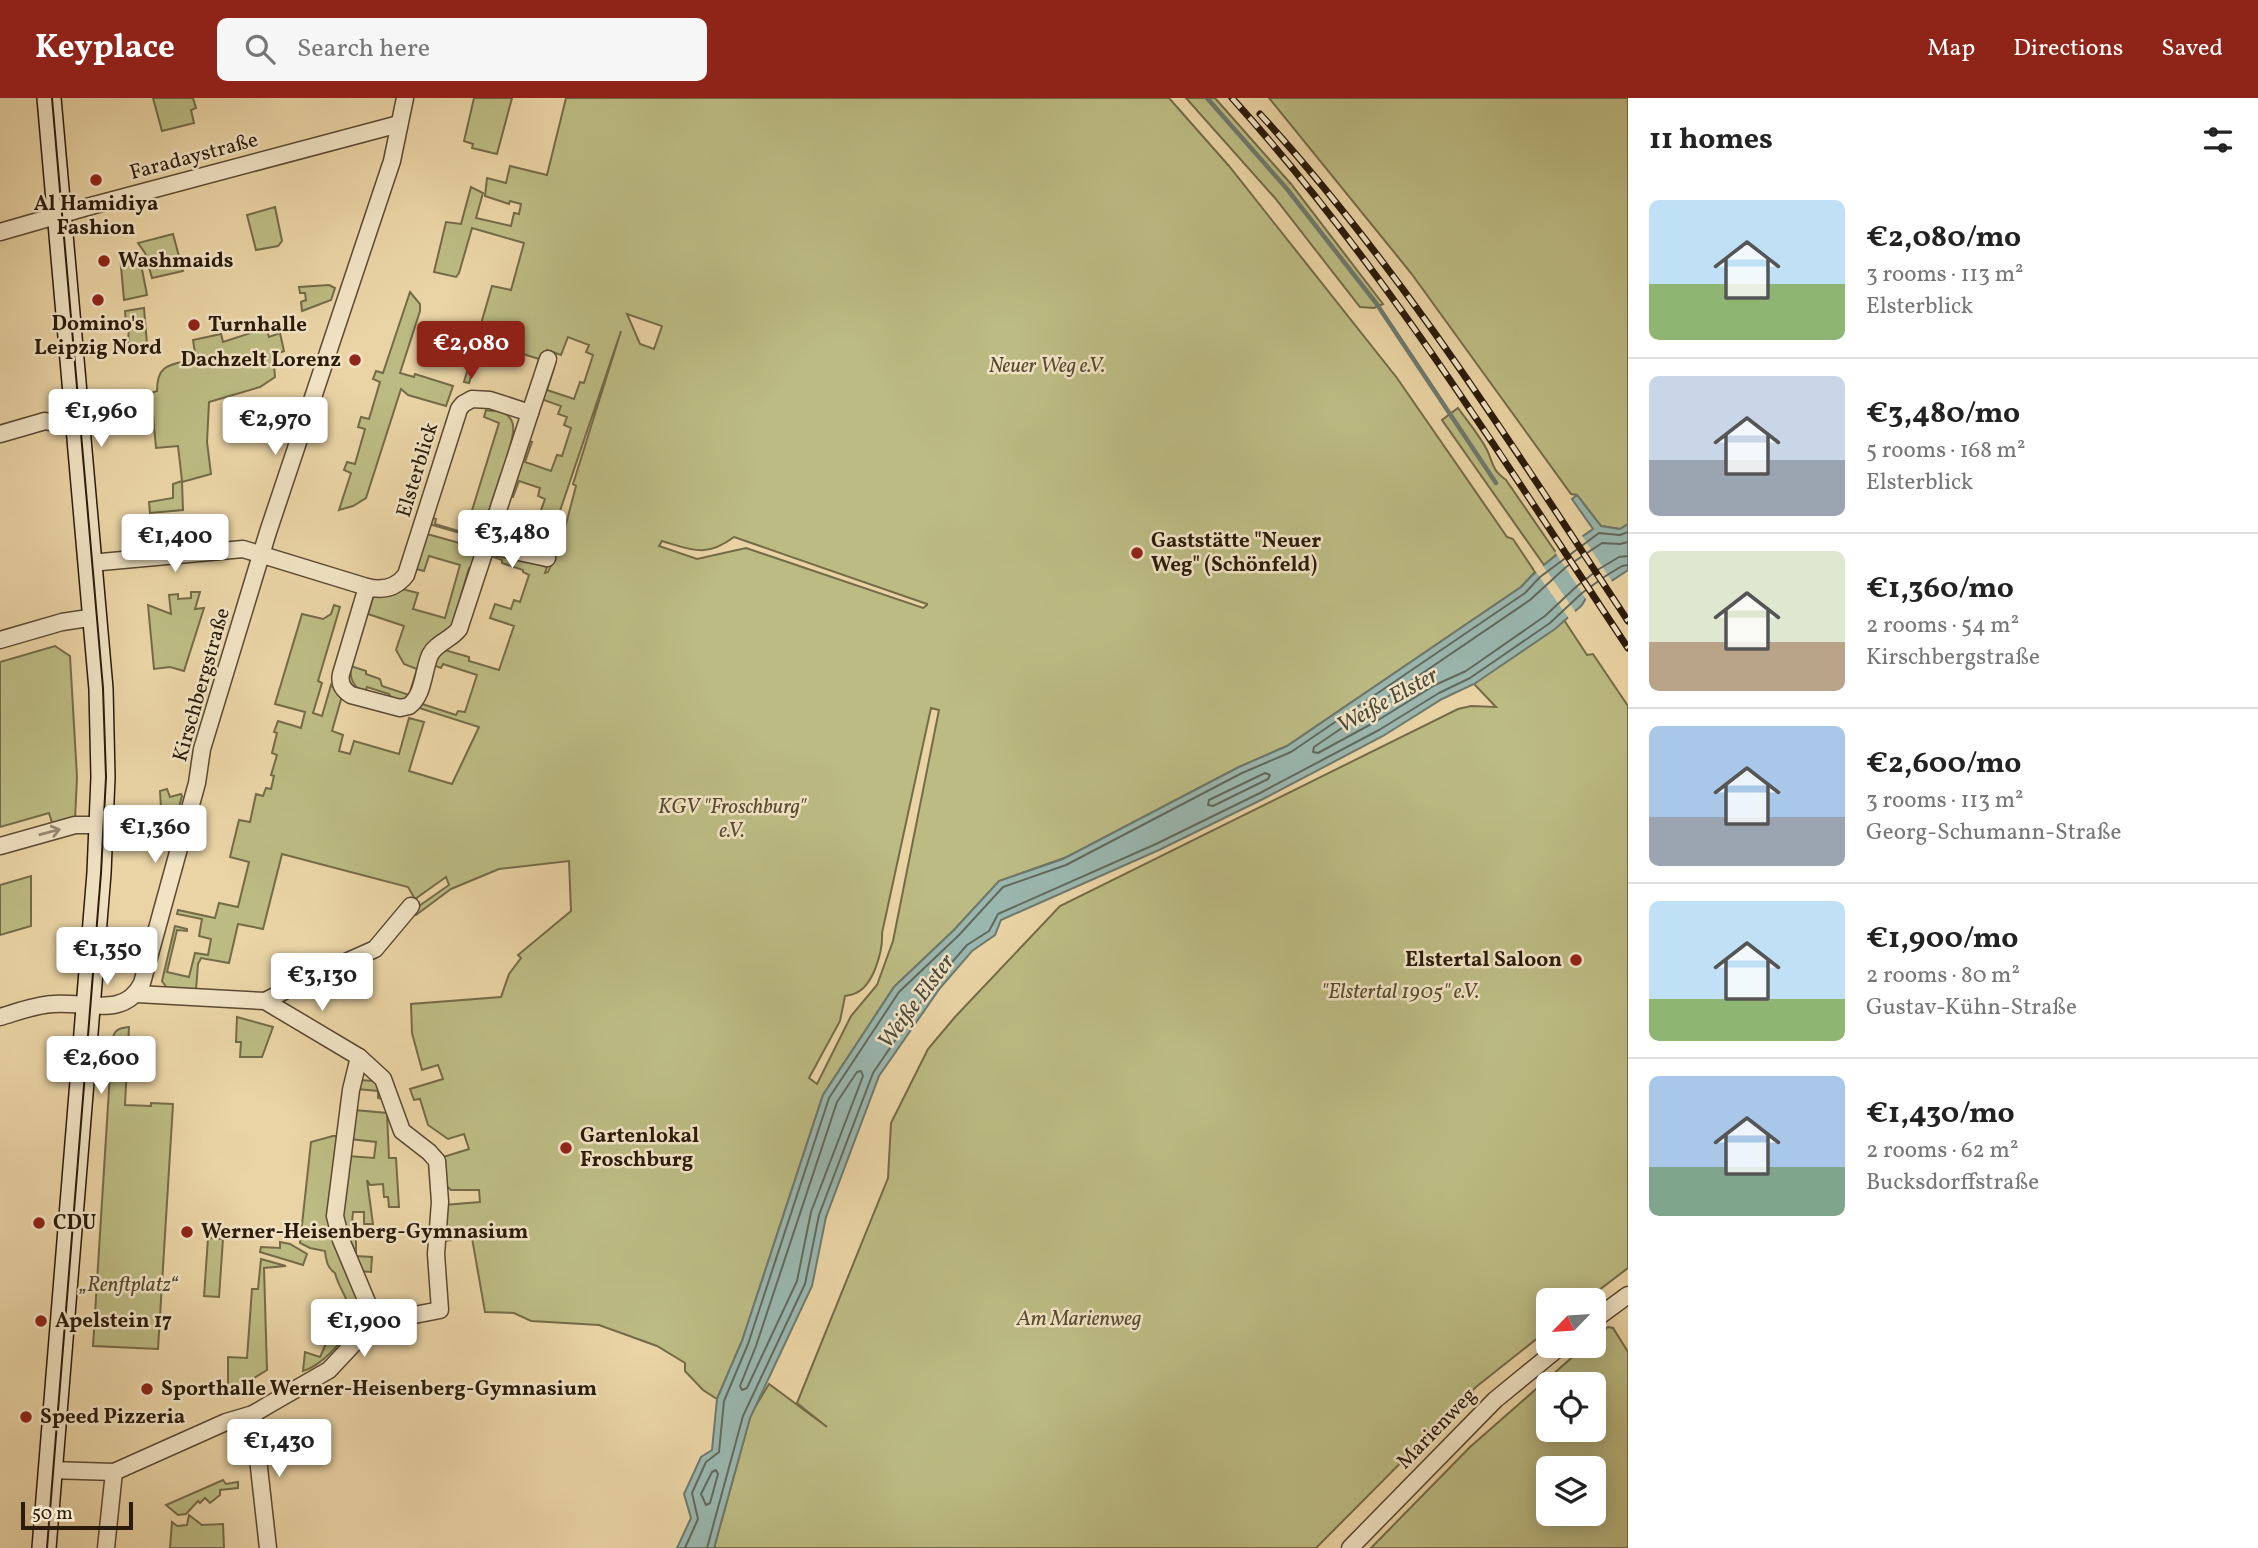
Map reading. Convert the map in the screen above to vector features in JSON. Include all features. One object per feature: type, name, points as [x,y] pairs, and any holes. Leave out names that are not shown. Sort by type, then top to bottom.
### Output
[{"type":"main road","points":[[44,1548],[101,825],[103,734],[49,98]]},
{"type":"street","name":"Kirschbergstraße","points":[[137,994],[191,804],[202,749],[262,554],[392,161],[405,98]]},
{"type":"street","name":"Faradaystraße","points":[[0,232],[399,124]]},
{"type":"street","points":[[367,587],[341,674],[341,684],[351,695],[405,708],[416,699],[433,651],[459,629],[548,359]]},
{"type":"street","name":"Elsterblick","points":[[90,563],[243,549],[367,587],[387,588],[399,583],[406,575],[459,409],[463,404],[468,400],[481,398],[530,413]]},
{"type":"street","points":[[0,434],[45,421],[64,425],[77,424]]},
{"type":"street","points":[[486,545],[547,558]]},
{"type":"street","points":[[0,640],[62,622],[95,617]]},
{"type":"street","points":[[0,846],[75,825],[101,825]]},
{"type":"street","points":[[265,1001],[375,949],[411,906]]},
{"type":"street","points":[[0,1017],[50,1004],[120,1004],[137,994],[265,1001],[359,1057],[383,1079],[402,1131],[437,1161],[440,1202],[436,1254],[440,1310],[373,1323],[329,1370],[253,1414],[226,1422],[114,1472],[50,1470]]},
{"type":"street","points":[[359,1057],[351,1090],[335,1216],[341,1240],[370,1309],[373,1323]]},
{"type":"street","points":[[1606,1311],[1628,1295]]},
{"type":"street","name":"Marienweg","points":[[1350,1548],[1495,1400],[1546,1358]]},
{"type":"street","points":[[253,1414],[268,1548]]},
{"type":"street","points":[[106,1548],[114,1472]]},
{"type":"green space","points":[[153,98],[193,98],[196,108],[191,110],[194,123],[162,131]]},
{"type":"green space","points":[[474,98],[512,98],[497,154],[472,148],[473,144],[464,141]]},
{"type":"green space","points":[[566,98],[1169,98],[1229,166],[1397,378],[1507,537],[1513,539],[1535,572],[1521,587],[1287,746],[1239,767],[1067,857],[999,881],[954,930],[894,987],[823,1095],[742,1341],[717,1399],[703,1390],[685,1371],[685,1363],[657,1346],[599,1325],[531,1321],[514,1313],[485,1312],[472,1238],[464,1239],[463,1231],[451,1232],[451,1240],[443,1241],[444,1205],[480,1202],[479,1190],[451,1190],[444,1184],[440,1158],[469,1149],[464,1134],[448,1139],[428,1125],[420,1099],[414,1100],[410,1089],[443,1079],[438,1065],[422,1070],[412,1033],[411,1004],[501,997],[509,974],[521,958],[518,955],[571,911],[569,861],[499,869],[451,889],[416,915],[412,911],[449,885],[446,877],[415,899],[408,887],[282,854],[263,929],[238,924],[229,963],[201,958],[196,990],[167,988],[162,981],[175,926],[187,931],[177,930],[167,972],[189,977],[195,953],[208,955],[211,939],[199,936],[202,919],[177,914],[178,910],[215,918],[219,903],[238,907],[249,862],[230,857],[239,820],[250,822],[256,794],[263,796],[266,788],[271,789],[274,776],[271,775],[277,755],[272,753],[277,733],[274,732],[278,721],[301,728],[305,712],[275,704],[302,614],[323,619],[331,614],[334,605],[340,607],[318,681],[322,683],[313,713],[322,716],[331,685],[342,696],[332,731],[343,735],[339,751],[350,754],[354,741],[399,754],[409,718],[424,722],[409,771],[452,784],[479,727],[416,707],[419,703],[456,715],[458,711],[465,712],[477,675],[443,664],[441,668],[433,665],[436,655],[445,650],[499,670],[514,626],[490,618],[495,604],[511,609],[514,600],[520,602],[529,575],[488,555],[490,550],[547,567],[545,573],[548,572],[560,547],[576,486],[573,484],[621,331],[546,552],[493,540],[502,512],[505,513],[499,533],[525,543],[531,526],[535,527],[545,499],[538,496],[540,488],[519,481],[513,497],[506,495],[525,440],[532,442],[525,462],[551,471],[557,455],[562,456],[571,428],[564,425],[567,417],[558,414],[561,406],[538,398],[551,368],[554,368],[547,390],[574,399],[580,382],[584,383],[593,355],[586,352],[589,345],[568,337],[561,355],[547,350],[537,382],[533,380],[539,359],[482,341],[469,383],[464,382],[492,286],[511,290],[524,243],[472,228],[456,277],[434,272],[446,222],[461,224],[471,187],[483,193],[476,218],[511,226],[514,213],[519,214],[521,204],[510,201],[509,204],[485,196],[487,178],[506,183],[510,166],[547,175]],"holes":[[[627,314],[662,326],[654,349],[640,344]],[[734,537],[927,605],[923,608],[746,548],[697,559],[659,546],[662,541],[707,550]],[[931,708],[939,710],[893,941],[877,985],[851,1016],[817,1084],[809,1078],[840,1021],[845,996],[855,994],[868,983],[879,957]]]},
{"type":"green space","points":[[1186,98],[1215,98],[1291,184],[1383,304],[1374,308],[1360,307],[1275,198]]},
{"type":"green space","points":[[1269,98],[1628,98],[1628,524],[1620,529],[1601,526],[1577,495],[1571,494],[1411,273]]},
{"type":"green space","points":[[275,207],[282,241],[278,246],[256,250],[247,215]]},
{"type":"green space","points":[[173,234],[183,271],[152,278],[145,253],[138,243]]},
{"type":"green space","points":[[120,255],[142,269],[147,295],[124,300]]},
{"type":"green space","points":[[329,285],[335,288],[331,300],[302,311],[301,302],[306,300],[305,293],[300,293],[299,287]]},
{"type":"green space","points":[[410,292],[420,304],[420,311],[400,373],[414,377],[415,374],[453,386],[446,406],[408,395],[401,389],[366,498],[339,510],[351,473],[344,470],[347,462],[355,464],[365,429],[358,427],[361,417],[369,419],[380,382],[373,379],[376,371],[383,373]]},
{"type":"green space","points":[[144,308],[147,344],[128,346],[129,323],[126,323],[125,311]]},
{"type":"green space","points":[[266,328],[269,337],[280,333],[284,351],[273,355],[275,377],[260,387],[209,402],[207,442],[211,474],[182,482],[183,510],[150,513],[149,502],[173,498],[173,484],[182,481],[178,446],[156,448],[151,393],[157,391],[163,370],[173,364],[196,359],[193,340],[221,334],[223,342]]},
{"type":"green space","points":[[1458,408],[1482,441],[1496,471],[1506,480],[1557,554],[1544,565],[1442,420]]},
{"type":"green space","points":[[486,410],[503,412],[510,417],[513,431],[506,470],[500,477],[484,527],[484,540],[429,524],[431,517],[436,519],[435,524],[465,533],[499,423],[484,417]]},
{"type":"green space","points":[[427,534],[481,549],[476,563],[469,568],[454,619],[458,621],[412,696],[403,701],[393,700],[389,694],[367,687],[365,692],[353,682],[351,666],[380,679],[382,686],[409,695],[417,669],[404,664],[396,650],[404,626],[368,614],[374,594],[402,589],[418,593],[413,609],[445,618],[460,565],[429,556],[424,571],[416,569]]},
{"type":"green space","points":[[191,592],[200,592],[195,609],[204,608],[184,671],[170,667],[154,669],[148,605],[171,614],[169,595],[178,594],[178,599],[191,598]]},
{"type":"green space","points":[[1564,620],[1587,655],[1593,654],[1628,706],[1628,1268],[1602,1288],[1536,1288],[1536,1339],[1476,1387],[1316,1548],[714,1548],[751,1414],[769,1384],[827,1427],[797,1403],[888,1178],[891,1123],[928,1049],[955,1017],[1060,906],[1458,709],[1471,706],[1496,707],[1474,684]]},
{"type":"green space","points":[[55,646],[70,656],[77,777],[75,820],[53,826],[49,813],[0,827],[0,662]]},
{"type":"green space","points":[[167,789],[170,797],[182,796],[169,844],[163,843],[160,791]]},
{"type":"green space","points":[[31,876],[31,926],[0,935],[0,885]]},
{"type":"green space","points":[[237,1017],[273,1027],[262,1057],[240,1057],[241,1042],[236,1042]]},
{"type":"green space","name":"„Renftplatz“","points":[[129,1027],[125,1105],[173,1104],[158,1349],[93,1346],[112,1041],[117,1030]]},
{"type":"green space","points":[[359,1080],[374,1081],[383,1094],[383,1099],[378,1098],[378,1091],[357,1089],[355,1110],[387,1113],[389,1158],[396,1158],[399,1207],[389,1207],[388,1197],[384,1197],[383,1184],[370,1185],[367,1180],[373,1224],[364,1224],[364,1212],[353,1212],[356,1256],[372,1257],[371,1272],[359,1271],[341,1226],[348,1156],[374,1158],[376,1142],[350,1139],[355,1087]]},
{"type":"green space","points":[[341,1136],[332,1221],[366,1312],[321,1362],[303,1371],[305,1352],[320,1357],[333,1328],[338,1329],[344,1319],[348,1306],[335,1273],[326,1260],[325,1251],[300,1243],[311,1142]]},
{"type":"green space","points":[[208,1238],[223,1239],[219,1297],[204,1296]]},
{"type":"green space","points":[[280,1242],[290,1244],[307,1254],[303,1265],[260,1252],[261,1247],[280,1248]]},
{"type":"green space","points":[[261,1259],[286,1266],[264,1268],[267,1370],[228,1394],[228,1357],[247,1358],[252,1289],[258,1289]]},
{"type":"green space","points":[[1608,1327],[1613,1328],[1628,1352],[1628,1548],[1371,1548],[1470,1447],[1536,1389],[1536,1442],[1606,1442],[1606,1372],[1555,1372],[1571,1358],[1606,1358]]},
{"type":"green space","points":[[223,1480],[226,1484],[238,1482],[238,1488],[220,1490],[220,1495],[210,1503],[205,1498],[200,1503],[198,1501],[186,1514],[178,1515],[166,1505]]},
{"type":"green space","points":[[189,1515],[202,1525],[223,1524],[224,1548],[170,1548],[172,1522],[177,1526],[187,1525]]},
{"type":"water","name":"Weiße Elster","points":[[1577,495],[1601,526],[1620,529],[1628,524],[1628,570],[1586,598],[1582,605],[1555,629],[1474,684],[1442,699],[1383,736],[1159,850],[1001,920],[995,935],[972,951],[940,988],[879,1076],[826,1217],[812,1286],[750,1418],[714,1548],[677,1548],[691,1518],[684,1494],[701,1457],[712,1450],[717,1399],[742,1341],[823,1095],[894,987],[954,930],[999,881],[1063,859],[1239,767],[1287,746],[1521,587],[1546,563],[1593,529],[1572,499]]},
{"type":"pier","points":[[1581,534],[1613,583],[1588,602],[1555,552]]},
{"type":"pier","points":[[1541,563],[1577,614],[1570,620],[1534,569]]},
{"type":"waterway","points":[[1207,98],[1287,189],[1376,303],[1496,483]]},
{"type":"tram line","points":[[47,1548],[101,873],[106,777],[103,688],[52,98]]},
{"type":"railway","points":[[1232,98],[1288,162],[1391,296],[1488,436],[1628,648]]},
{"type":"railway","points":[[1260,114],[1312,173],[1408,296],[1454,360],[1628,621]]},
{"type":"place","name":"Al Hamidiya Fashion","points":[[96,180]]},
{"type":"place","name":"Washmaids","points":[[104,261]]},
{"type":"place","name":"Domino's Leipzig Nord","points":[[98,300]]},
{"type":"place","name":"Turnhalle","points":[[194,325]]},
{"type":"place","name":"Dachzelt Lorenz","points":[[355,360]]},
{"type":"place","name":"Gaststätte \"Neuer Weg\" (Schönfeld)","points":[[1137,553]]},
{"type":"place","name":"Elstertal Saloon","points":[[1576,960]]},
{"type":"place","name":"Gartenlokal Froschburg","points":[[566,1148]]},
{"type":"place","name":"CDU","points":[[39,1223]]},
{"type":"place","name":"Werner-Heisenberg-Gymnasium","points":[[187,1232]]},
{"type":"place","name":"Apelstein 17","points":[[41,1321]]},
{"type":"place","name":"Sporthalle Werner-Heisenberg-Gymnasium","points":[[147,1389]]},
{"type":"place","name":"Speed Pizzeria","points":[[26,1417]]},
{"type":"park label","name":"Neuer Weg e.V.","points":[[1047,366]]},
{"type":"park label","name":"KGV \"Froschburg\" e.V.","points":[[732,819]]},
{"type":"park label","name":"\"Elstertal 1905\" e.V.","points":[[1400,992]]},
{"type":"park label","name":"Am Marienweg","points":[[1079,1319]]}]
